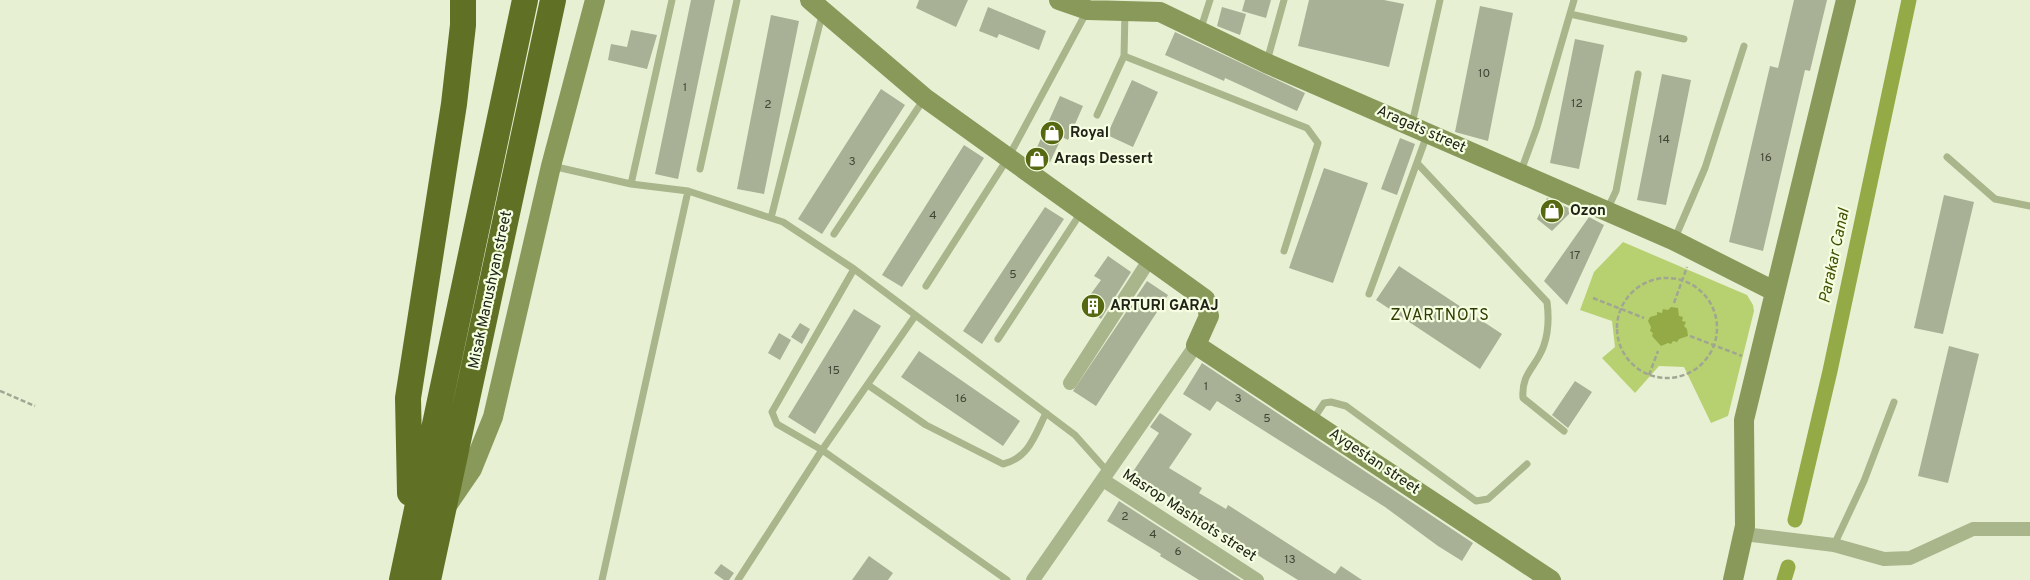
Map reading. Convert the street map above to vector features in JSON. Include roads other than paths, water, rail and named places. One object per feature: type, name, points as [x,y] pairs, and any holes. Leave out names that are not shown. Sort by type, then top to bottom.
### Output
[{"type":"highway","points":[[411,540],[408,398],[454,104],[463,25],[463,0]]},
{"type":"highway","name":"Misak Manushyan street","points":[[402,580],[525,0]]},
{"type":"highway","name":"Misak Manushyan street","points":[[428,580],[553,0]]},
{"type":"street","points":[[444,510],[472,469],[493,417],[551,166],[594,0]]},
{"type":"street","points":[[1733,580],[1744,534],[1744,420],[1846,0]]},
{"type":"street","points":[[811,3],[925,98],[1205,299],[1209,316],[1196,345],[1033,580]]},
{"type":"street","name":"Aragats street","points":[[1072,3],[1124,11],[1160,12],[1266,64],[1673,240],[1774,292]]},
{"type":"street","points":[[1070,383],[1150,259]]},
{"type":"street","name":"Aygestan street","points":[[1196,345],[1551,580]]},
{"type":"street","name":"Masrop Mashtots street","points":[[1105,476],[1257,580]]},
{"type":"street","points":[[1744,534],[1834,545],[1884,559],[1910,558],[1972,529],[2030,529]]},
{"type":"lane","points":[[631,184],[672,0]]},
{"type":"lane","points":[[700,169],[737,0]]},
{"type":"lane","points":[[1200,32],[1210,0]]},
{"type":"lane","points":[[1266,64],[1284,0]]},
{"type":"lane","points":[[1369,294],[1417,163],[1420,129],[1440,0]]},
{"type":"lane","points":[[1520,173],[1537,127],[1574,0]]},
{"type":"lane","points":[[771,218],[811,3]]},
{"type":"lane","points":[[926,286],[1008,158],[1072,3]]},
{"type":"lane","points":[[1097,115],[1124,56],[1124,11]]},
{"type":"lane","points":[[1570,14],[1684,39]]},
{"type":"lane","points":[[1673,240],[1705,168],[1744,46]]},
{"type":"lane","points":[[1124,56],[1307,128],[1318,143],[1284,251]]},
{"type":"lane","points":[[1606,212],[1616,191],[1638,74]]},
{"type":"lane","points":[[834,234],[925,98]]},
{"type":"lane","points":[[1947,157],[1995,199],[2030,206]]},
{"type":"lane","points":[[1417,163],[1547,302],[1550,322],[1544,346],[1522,384],[1523,398],[1564,431]]},
{"type":"lane","points":[[551,166],[631,184],[688,191],[783,222],[854,269],[1075,435],[1105,476]]},
{"type":"lane","points":[[602,580],[688,191]]},
{"type":"lane","points":[[998,339],[1082,211]]},
{"type":"lane","points":[[854,269],[772,412],[777,424],[822,450],[1007,580]]},
{"type":"lane","points":[[738,580],[822,450],[915,316]]},
{"type":"lane","points":[[868,385],[926,425],[1003,464],[1016,461],[1027,450],[1046,413]]},
{"type":"lane","points":[[1312,421],[1324,403],[1331,402],[1346,406],[1476,501],[1488,498],[1527,464]]},
{"type":"lane","points":[[1834,545],[1864,481],[1894,402]]},
{"type":"waterway","name":"Parakar Canal","points":[[1795,520],[1830,371],[1909,0]]},
{"type":"waterway","name":"Parakar Canal","points":[[1784,580],[1788,567]]},
{"type":"place","name":"Royal","points":[[1052,133]]},
{"type":"place","name":"Araqs Dessert","points":[[1037,159]]},
{"type":"place","name":"Ozon","points":[[1552,211]]},
{"type":"place","name":"ARTURI GARAJ","points":[[1093,306]]},
{"type":"district","name":"ZVARTNOTS","points":[[1440,316]]}]
